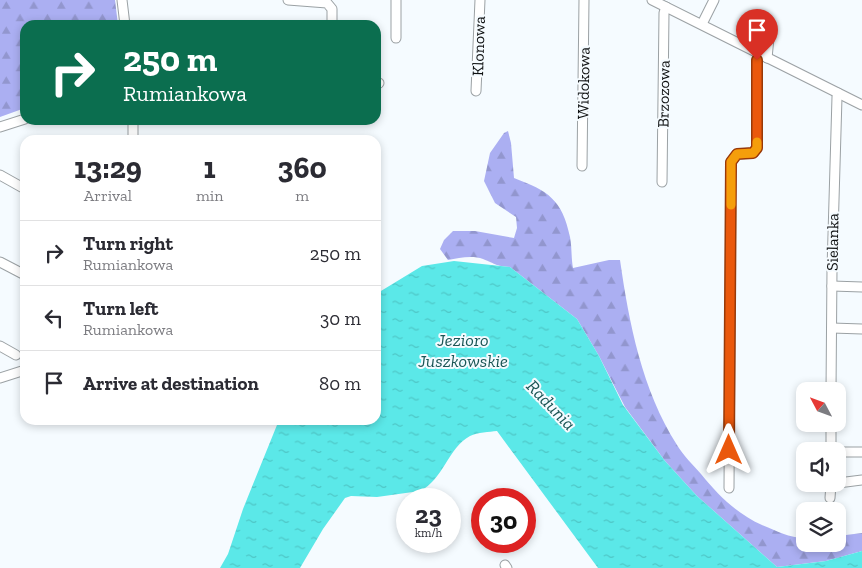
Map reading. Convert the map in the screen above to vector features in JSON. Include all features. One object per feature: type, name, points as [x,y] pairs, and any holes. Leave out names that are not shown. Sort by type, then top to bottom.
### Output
[{"type":"street","points":[[122,0],[125,20]]},
{"type":"street","points":[[288,0],[327,3],[332,9],[332,20]]},
{"type":"street","points":[[396,0],[396,38]]},
{"type":"street","name":"Klonowa","points":[[476,91],[480,0]]},
{"type":"street","name":"Widokowa","points":[[582,166],[584,0]]},
{"type":"street","points":[[652,0],[862,105]]},
{"type":"street","points":[[702,24],[714,0]]},
{"type":"street","name":"Brzozowa","points":[[662,182],[664,12],[666,7]]},
{"type":"street","points":[[729,488],[731,162],[737,154],[753,153],[757,148],[757,60],[763,56],[769,38]]},
{"type":"street","name":"Sielanka","points":[[832,382],[832,286],[836,97],[838,93]]},
{"type":"street","points":[[0,127],[20,121]]},
{"type":"street","points":[[0,175],[20,186]]},
{"type":"street","points":[[0,262],[20,273]]},
{"type":"street","points":[[832,286],[862,287]]},
{"type":"street","points":[[832,328],[862,329]]},
{"type":"street","points":[[0,346],[16,355]]},
{"type":"street","points":[[0,378],[20,372]]},
{"type":"street","points":[[846,452],[862,452]]},
{"type":"street","points":[[846,481],[862,480]]},
{"type":"street","points":[[830,492],[830,498]]},
{"type":"green space","points":[[0,0],[115,0],[117,20],[20,20],[20,110],[0,117]]},
{"type":"green space","points":[[508,131],[511,143],[514,178],[545,192],[558,205],[563,214],[570,237],[573,268],[609,260],[620,260],[633,332],[646,379],[665,424],[685,456],[714,489],[736,510],[753,521],[783,534],[796,537],[796,552],[846,552],[846,535],[862,533],[862,551],[826,561],[777,567],[697,496],[665,461],[625,407],[599,356],[577,319],[510,267],[474,257],[448,260],[440,249],[444,240],[453,231],[475,231],[514,238],[517,228],[516,217],[495,203],[484,181],[490,153],[504,133]]},
{"type":"water","name":"Jezioro Juszkowskie","points":[[454,261],[510,267],[577,319],[599,356],[623,405],[665,461],[697,496],[777,567],[826,561],[862,551],[862,568],[598,568],[497,431],[476,434],[462,441],[440,472],[425,488],[396,488],[396,494],[377,497],[351,496],[345,498],[323,529],[300,568],[220,568],[228,554],[243,509],[277,425],[381,425],[381,291],[422,266]]},
{"type":"slow traffic","points":[[731,205],[731,162],[737,154],[753,153],[757,148],[757,142]]},
{"type":"route","points":[[729,450],[731,162],[737,154],[753,153],[757,148],[757,60]]},
{"type":"water label","name":"Radunia","points":[[551,405]]}]
